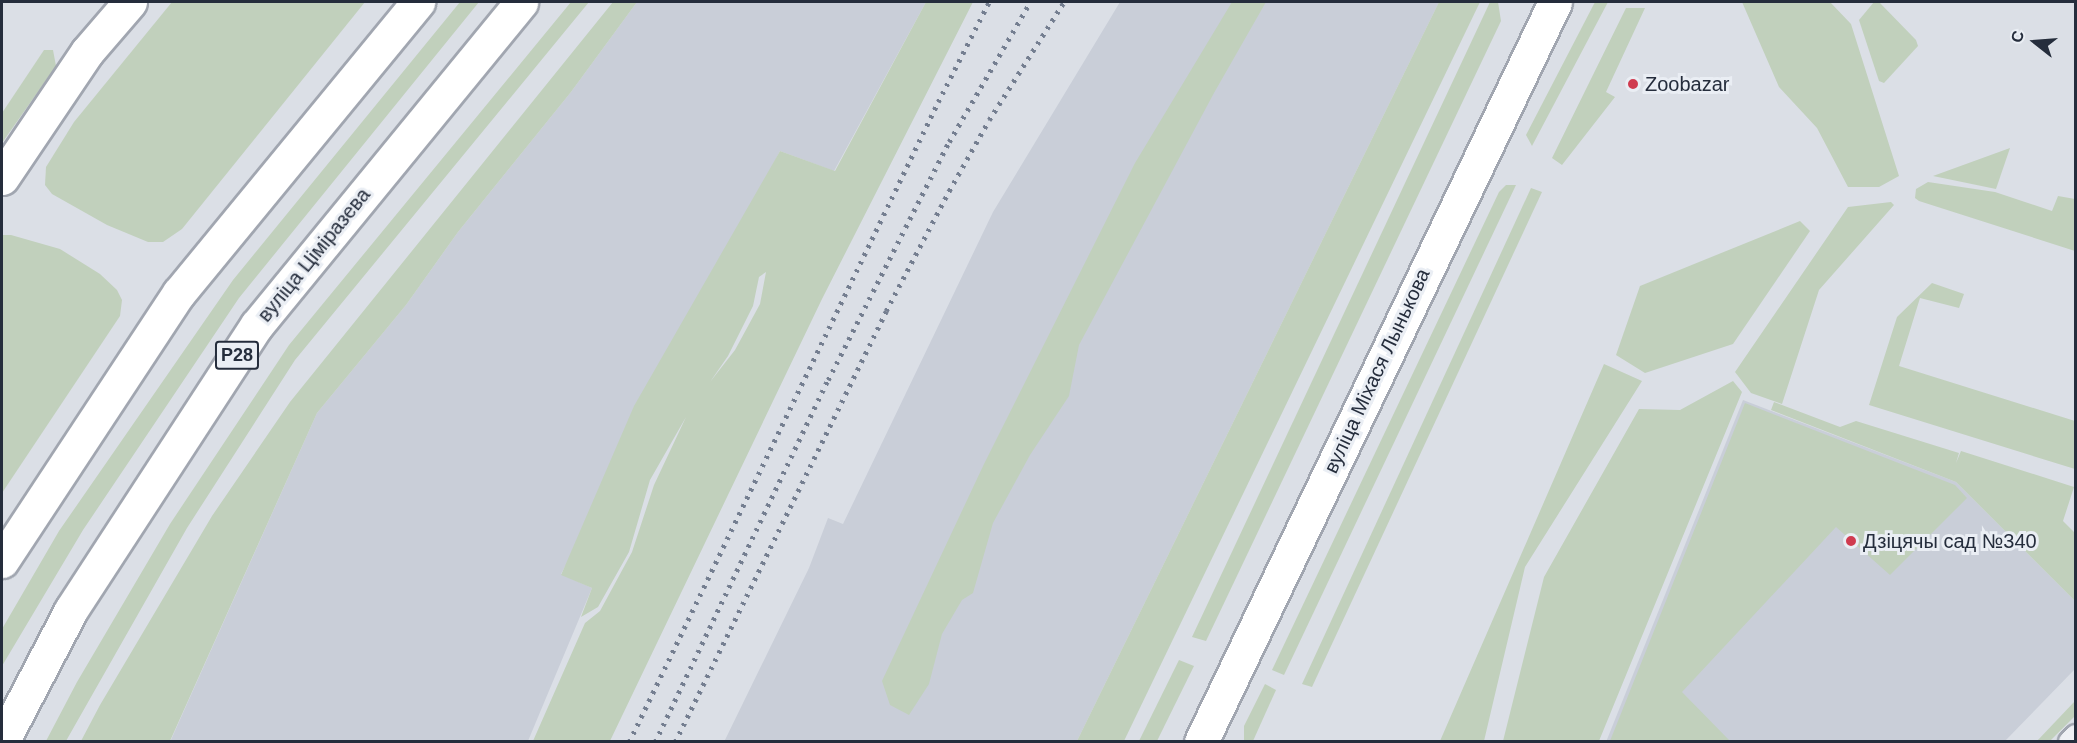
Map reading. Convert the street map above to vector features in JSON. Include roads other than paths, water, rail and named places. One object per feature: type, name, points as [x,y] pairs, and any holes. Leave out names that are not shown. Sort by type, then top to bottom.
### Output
[{"type":"main road","points":[[2,178],[87,52],[130,2]]},
{"type":"main road","points":[[2,561],[178,293],[418,2]]},
{"type":"main road","name":"вуліца Ціміразева","points":[[2,741],[71,610],[257,325],[521,2]]},
{"type":"main road","name":"вуліца Міхася Лынькова","points":[[1201,741],[1555,2]]},
{"type":"street","points":[[2071,741],[2076,737]]},
{"type":"railway","points":[[629,742],[938,102],[989,2]]},
{"type":"railway","points":[[655,742],[828,380],[949,142],[1030,2]]},
{"type":"railway","points":[[675,742],[886,311],[949,191],[989,120],[1064,2]]},
{"type":"place","name":"Zoobazar","points":[[1633,84]]},
{"type":"place","name":"Дзіцячы сад №340","points":[[1851,541]]}]
